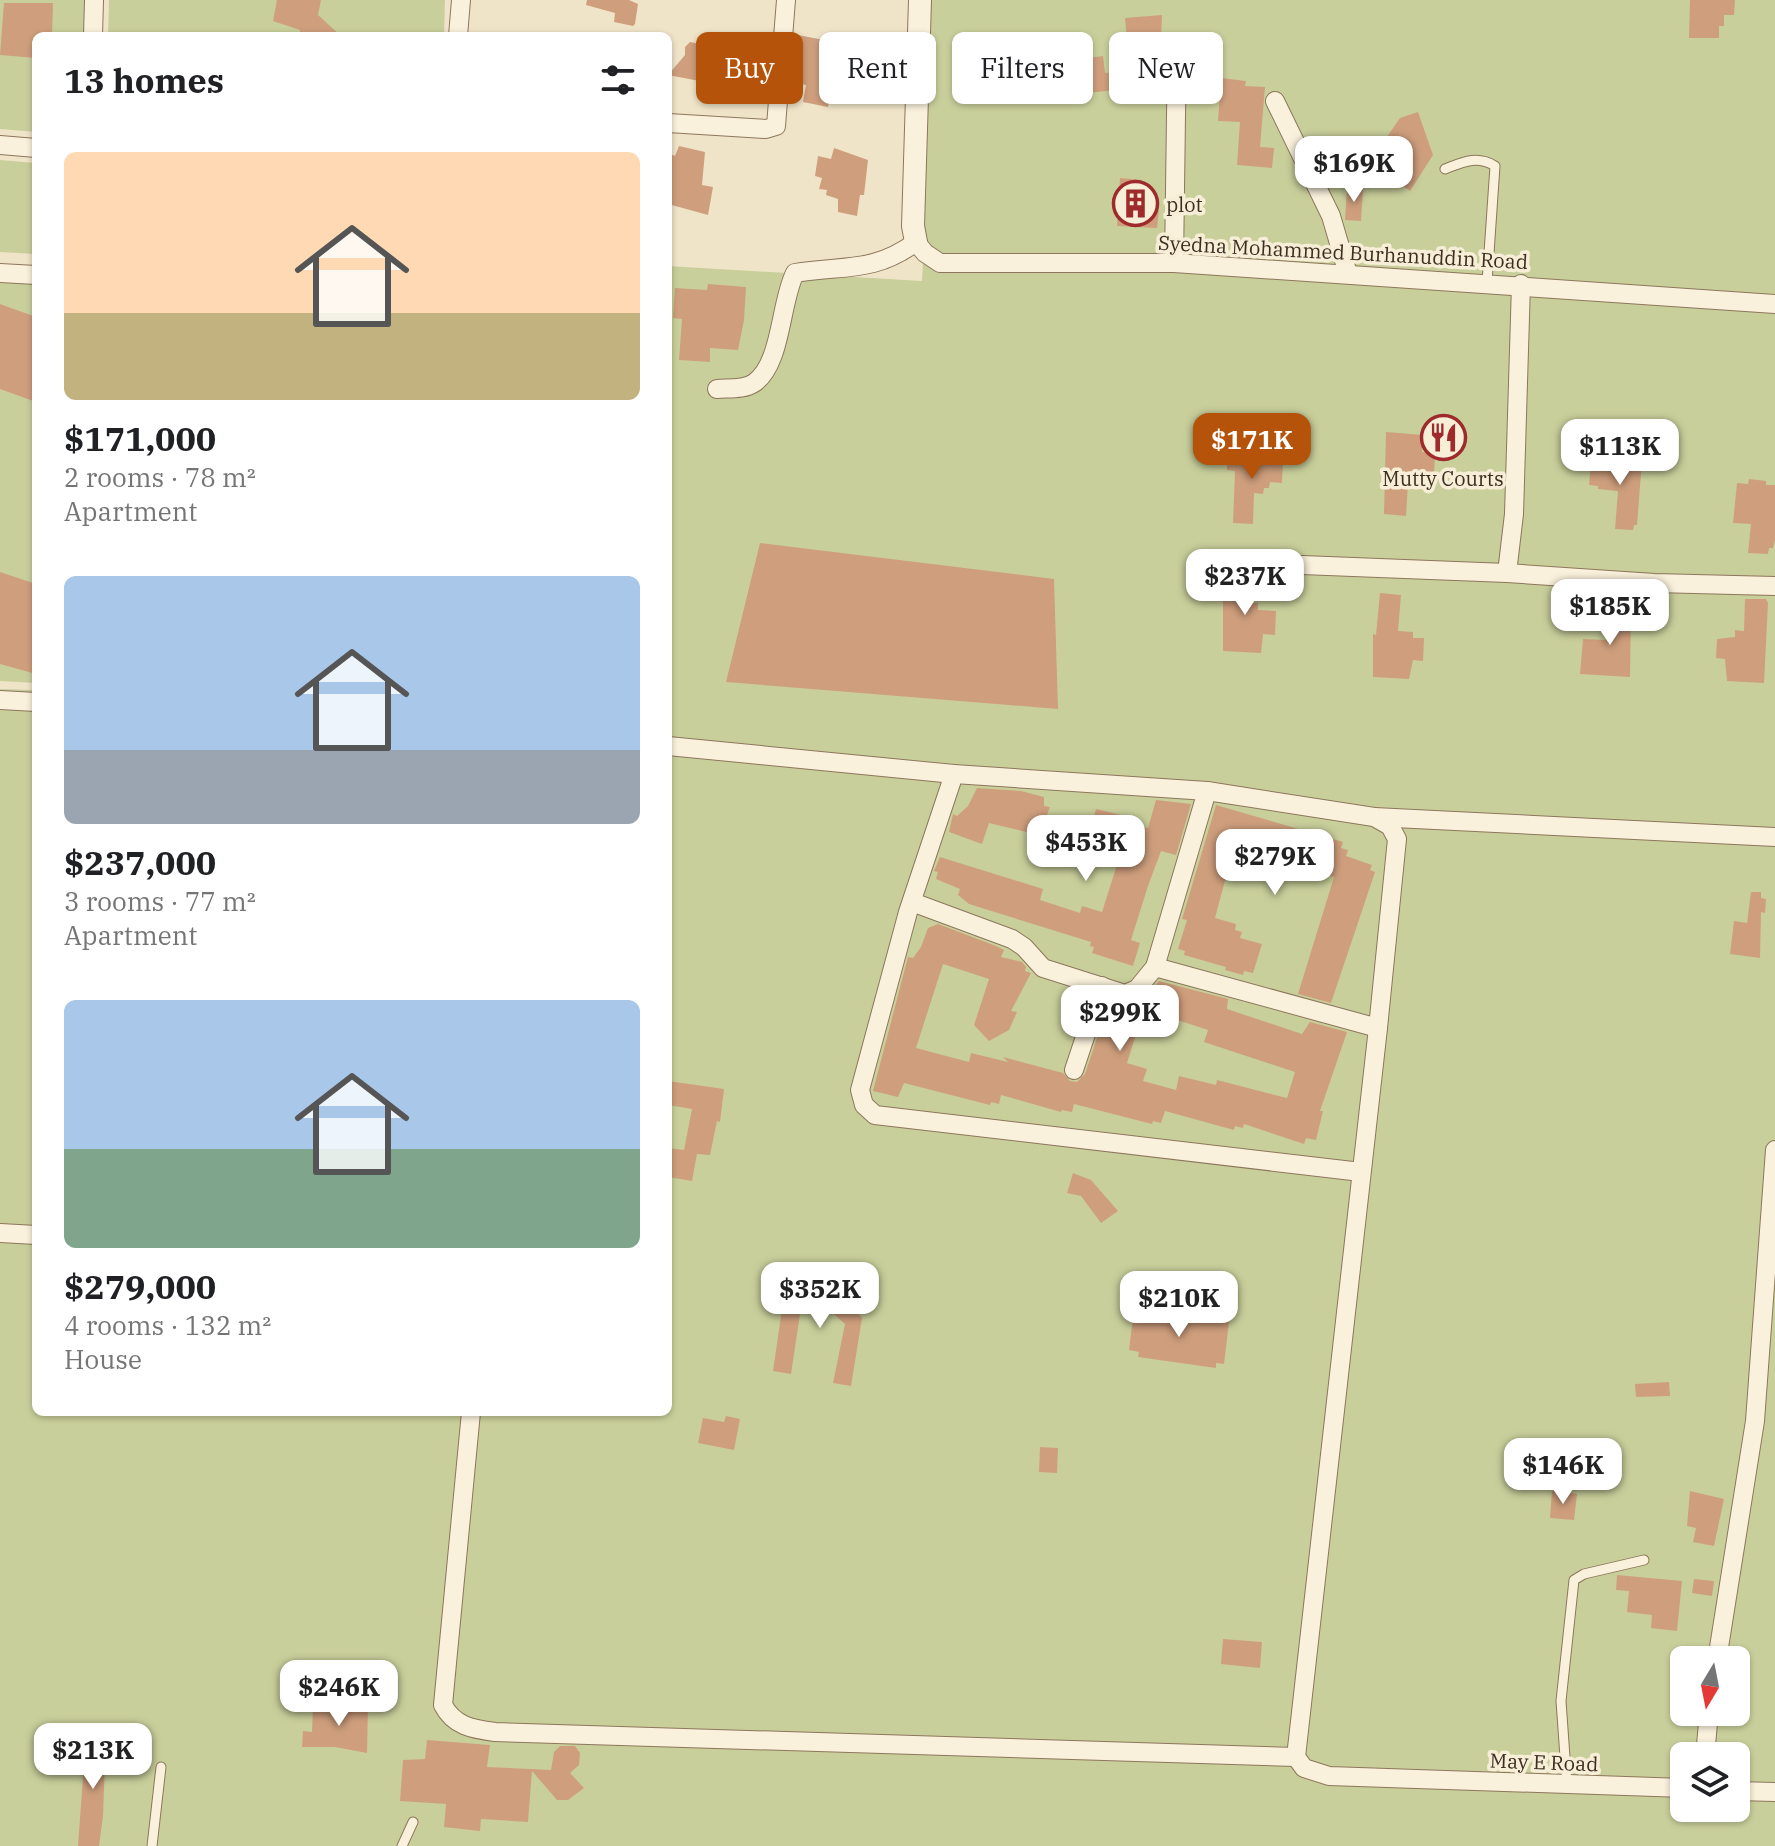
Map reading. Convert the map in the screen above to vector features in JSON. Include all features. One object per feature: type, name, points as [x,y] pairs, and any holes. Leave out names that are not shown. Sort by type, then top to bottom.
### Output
[{"type":"street","points":[[93,32],[94,0]]},
{"type":"street","points":[[458,32],[461,0]]},
{"type":"street","points":[[672,123],[766,129],[776,126],[786,0]]},
{"type":"street","points":[[717,389],[755,383],[765,370],[774,349],[788,287],[795,273],[876,264],[895,258],[916,242],[913,226],[920,0]]},
{"type":"street","points":[[1275,101],[1331,216],[1348,274]]},
{"type":"street","points":[[1174,263],[1176,104]]},
{"type":"street","points":[[0,145],[32,148]]},
{"type":"street","name":"Syedna Mohammed Burhanuddin Road","points":[[916,242],[940,263],[1174,263],[1521,284],[1775,304]]},
{"type":"street","points":[[0,273],[32,275]]},
{"type":"street","points":[[1507,573],[1518,426],[1521,284]]},
{"type":"street","points":[[1302,565],[1775,586]]},
{"type":"street","points":[[0,700],[32,702]]},
{"type":"street","points":[[672,746],[954,774],[1207,791],[1374,817],[1775,837]]},
{"type":"street","points":[[954,774],[912,902],[860,1090],[864,1105],[875,1115],[1361,1172]]},
{"type":"street","points":[[912,902],[1012,939],[1043,968],[1125,994],[1137,989],[1155,967],[1207,791]]},
{"type":"street","points":[[471,1416],[443,1705],[450,1719],[472,1729],[1296,1757],[1397,839],[1390,826],[1374,817]]},
{"type":"street","points":[[1155,967],[1378,1028]]},
{"type":"street","points":[[1074,1070],[1102,986]]},
{"type":"street","points":[[1719,1646],[1755,1421],[1775,1150]]},
{"type":"street","points":[[0,1233],[32,1235]]},
{"type":"street","name":"May E Road","points":[[1296,1757],[1304,1768],[1324,1775],[1670,1788]]},
{"type":"street","points":[[1750,1791],[1775,1792]]},
{"type":"lane","points":[[1445,169],[1465,160],[1485,160],[1495,166],[1487,282]]},
{"type":"lane","points":[[1567,1785],[1561,1701],[1574,1580],[1584,1574],[1644,1560]]},
{"type":"lane","points":[[152,1846],[161,1767]]},
{"type":"lane","points":[[402,1846],[413,1822]]},
{"type":"green space","points":[[0,0],[89,0],[88,32],[32,32],[32,132],[0,129]]},
{"type":"green space","points":[[109,0],[445,0],[444,32],[108,32]]},
{"type":"green space","points":[[929,0],[1775,0],[1775,1846],[0,1846],[0,689],[32,690],[32,1416],[672,1416],[672,266],[922,281],[924,243],[916,242],[923,104],[936,104],[936,32],[927,32]]},
{"type":"green space","points":[[0,160],[32,163],[32,254],[0,252]]},
{"type":"green space","points":[[0,277],[32,279],[32,683],[0,681]]},
{"type":"building","points":[[277,0],[321,0],[318,15],[337,32],[300,32],[273,21]]},
{"type":"building","points":[[587,0],[629,0],[638,4],[635,24],[614,22],[615,13],[586,5]]},
{"type":"building","points":[[1690,0],[1735,0],[1734,15],[1724,15],[1724,26],[1719,26],[1719,38],[1689,38]]},
{"type":"building","points":[[4,3],[53,3],[52,32],[32,32],[32,58],[0,55]]},
{"type":"building","points":[[1162,15],[1161,32],[1126,32],[1125,18]]},
{"type":"building","points":[[803,36],[819,39],[819,104],[829,104],[828,107],[803,102],[806,85],[803,84]]},
{"type":"building","points":[[690,42],[696,43],[696,80],[672,76],[672,70],[685,55],[685,47]]},
{"type":"building","points":[[1103,56],[1105,73],[1109,73],[1109,91],[1093,92],[1093,57]]},
{"type":"building","points":[[1223,78],[1246,81],[1245,86],[1265,87],[1260,147],[1274,148],[1272,168],[1237,165],[1240,122],[1218,121],[1219,104],[1223,104]]},
{"type":"building","points":[[1418,112],[1433,155],[1410,191],[1380,170],[1393,151],[1382,144],[1400,118]]},
{"type":"building","points":[[679,146],[705,152],[702,185],[713,187],[708,215],[672,205],[672,155],[675,156]]},
{"type":"building","points":[[834,148],[868,160],[864,195],[860,195],[857,216],[838,212],[838,199],[826,195],[827,190],[819,189],[822,178],[815,176],[818,156],[831,159]]},
{"type":"building","name":"plot","points":[[1120,178],[1142,180],[1143,199],[1151,199],[1152,209],[1159,210],[1157,228],[1117,226]]},
{"type":"building","points":[[1347,188],[1363,189],[1361,221],[1345,220]]},
{"type":"building","points":[[708,284],[746,287],[738,350],[710,348],[710,362],[679,360],[682,319],[673,318],[675,288],[707,290]]},
{"type":"building","points":[[0,304],[32,316],[32,401],[0,389]]},
{"type":"building","points":[[1386,432],[1423,435],[1422,452],[1435,453],[1434,477],[1422,476],[1422,479],[1417,479],[1416,485],[1408,484],[1406,516],[1384,514]]},
{"type":"building","points":[[1242,450],[1271,451],[1270,461],[1283,462],[1282,483],[1270,482],[1263,494],[1254,493],[1253,524],[1233,523],[1235,471],[1227,470],[1227,455],[1242,456]]},
{"type":"building","points":[[1613,456],[1642,461],[1637,525],[1633,530],[1615,529],[1618,491],[1589,485],[1591,464],[1600,464],[1601,459],[1613,460]]},
{"type":"building","points":[[1749,479],[1775,485],[1775,540],[1768,554],[1748,553],[1751,524],[1733,523],[1737,483],[1748,484]]},
{"type":"building","points":[[760,543],[1054,579],[1058,709],[726,682]]},
{"type":"building","points":[[1229,569],[1252,571],[1250,603],[1258,603],[1258,610],[1276,611],[1275,635],[1263,634],[1261,653],[1223,651],[1223,601],[1228,601]]},
{"type":"building","points":[[0,572],[32,583],[32,673],[0,664]]},
{"type":"building","points":[[1380,593],[1401,595],[1398,631],[1413,632],[1413,638],[1424,638],[1423,661],[1413,660],[1409,679],[1373,677],[1373,634],[1376,635]]},
{"type":"building","points":[[1745,599],[1766,599],[1768,603],[1764,683],[1727,681],[1725,659],[1716,658],[1717,639],[1735,637],[1735,630],[1744,631]]},
{"type":"building","points":[[1609,606],[1631,608],[1630,677],[1580,674],[1583,639],[1606,640]]},
{"type":"building","points":[[977,788],[1021,791],[1044,797],[1044,806],[1050,807],[1039,835],[989,823],[982,844],[949,832],[953,814],[957,816],[968,806]]},
{"type":"building","points":[[1156,800],[1191,804],[1176,855],[1161,851],[1148,886],[1131,940],[1140,943],[1133,966],[1092,953],[1094,947],[1090,946],[1091,942],[969,904],[958,895],[960,889],[936,879],[938,872],[934,871],[940,857],[1043,889],[1040,900],[1080,913],[1082,906],[1102,912],[1121,852],[1086,845],[1096,809],[1121,815],[1119,822],[1148,828]]},
{"type":"building","points":[[1216,805],[1343,842],[1341,848],[1348,850],[1346,856],[1372,865],[1370,870],[1375,872],[1331,1003],[1298,994],[1334,877],[1234,847],[1215,918],[1236,924],[1235,930],[1242,932],[1240,938],[1262,944],[1253,973],[1244,971],[1243,975],[1225,970],[1226,967],[1184,955],[1185,951],[1178,949],[1187,920],[1182,919]]},
{"type":"building","points":[[1751,892],[1761,892],[1761,898],[1766,899],[1765,913],[1761,912],[1760,958],[1730,954],[1734,921],[1747,923]]},
{"type":"building","points":[[938,924],[996,946],[1004,950],[1001,957],[1022,962],[1025,971],[1031,973],[1011,1011],[1017,1012],[1009,1030],[989,1041],[974,1025],[989,979],[943,964],[916,1048],[969,1062],[971,1053],[1008,1062],[1003,1057],[1063,1073],[1070,1081],[1077,1082],[1085,1074],[1109,1002],[1141,1008],[1159,981],[1228,999],[1227,1009],[1302,1034],[1310,1022],[1347,1032],[1320,1111],[1323,1111],[1316,1140],[1306,1138],[1304,1144],[1244,1124],[1243,1128],[1235,1126],[1234,1130],[1165,1111],[1161,1123],[1153,1121],[1152,1124],[1074,1104],[1072,1112],[1061,1112],[1001,1095],[999,1104],[991,1102],[990,1105],[904,1083],[898,1097],[873,1091],[908,957],[913,958],[921,947],[928,928]],"holes":[[[1144,1009],[1208,1030],[1204,1042],[1295,1072],[1287,1098],[1217,1080],[1216,1085],[1179,1076],[1176,1090],[1143,1081],[1147,1069],[1127,1063]]]},
{"type":"building","points":[[672,1082],[724,1089],[720,1122],[717,1121],[710,1155],[697,1154],[692,1181],[672,1178],[672,1148],[684,1150],[692,1109],[672,1106]]},
{"type":"building","points":[[1073,1173],[1091,1180],[1118,1211],[1101,1223],[1081,1196],[1067,1193]]},
{"type":"building","points":[[829,1284],[838,1289],[862,1318],[851,1386],[833,1383],[845,1324],[826,1307],[800,1314],[791,1374],[773,1371],[782,1309],[791,1297],[814,1293],[816,1286]]},
{"type":"building","points":[[1134,1309],[1229,1322],[1224,1364],[1216,1363],[1216,1368],[1138,1357],[1139,1352],[1129,1350]]},
{"type":"building","points":[[1669,1382],[1670,1396],[1636,1397],[1635,1384]]},
{"type":"building","points":[[726,1416],[740,1419],[734,1450],[698,1443],[703,1418],[724,1422]]},
{"type":"building","points":[[1040,1447],[1058,1448],[1057,1473],[1039,1472]]},
{"type":"building","points":[[1552,1491],[1577,1494],[1574,1520],[1550,1518]]},
{"type":"building","points":[[1690,1491],[1724,1499],[1714,1546],[1693,1542],[1696,1528],[1687,1526]]},
{"type":"building","points":[[1617,1575],[1682,1581],[1677,1631],[1651,1628],[1652,1615],[1627,1612],[1629,1591],[1616,1590]]},
{"type":"building","points":[[1694,1579],[1714,1581],[1712,1596],[1692,1593]]},
{"type":"building","points":[[1223,1639],[1262,1642],[1260,1668],[1221,1664]]},
{"type":"building","points":[[339,1704],[368,1707],[367,1753],[335,1747],[302,1747],[303,1731],[312,1732],[313,1706],[338,1707]]},
{"type":"building","points":[[91,1728],[106,1730],[103,1816],[99,1846],[78,1846],[84,1763],[87,1763]]},
{"type":"building","points":[[427,1740],[490,1745],[487,1767],[551,1770],[554,1752],[560,1746],[575,1746],[580,1753],[579,1765],[570,1773],[584,1788],[568,1800],[557,1800],[532,1771],[528,1822],[481,1819],[480,1831],[444,1827],[446,1804],[400,1801],[403,1760],[425,1759]]},
{"type":"place","name":"plot","points":[[1135,204]]},
{"type":"place","name":"Mutty Courts","points":[[1443,438]]}]
